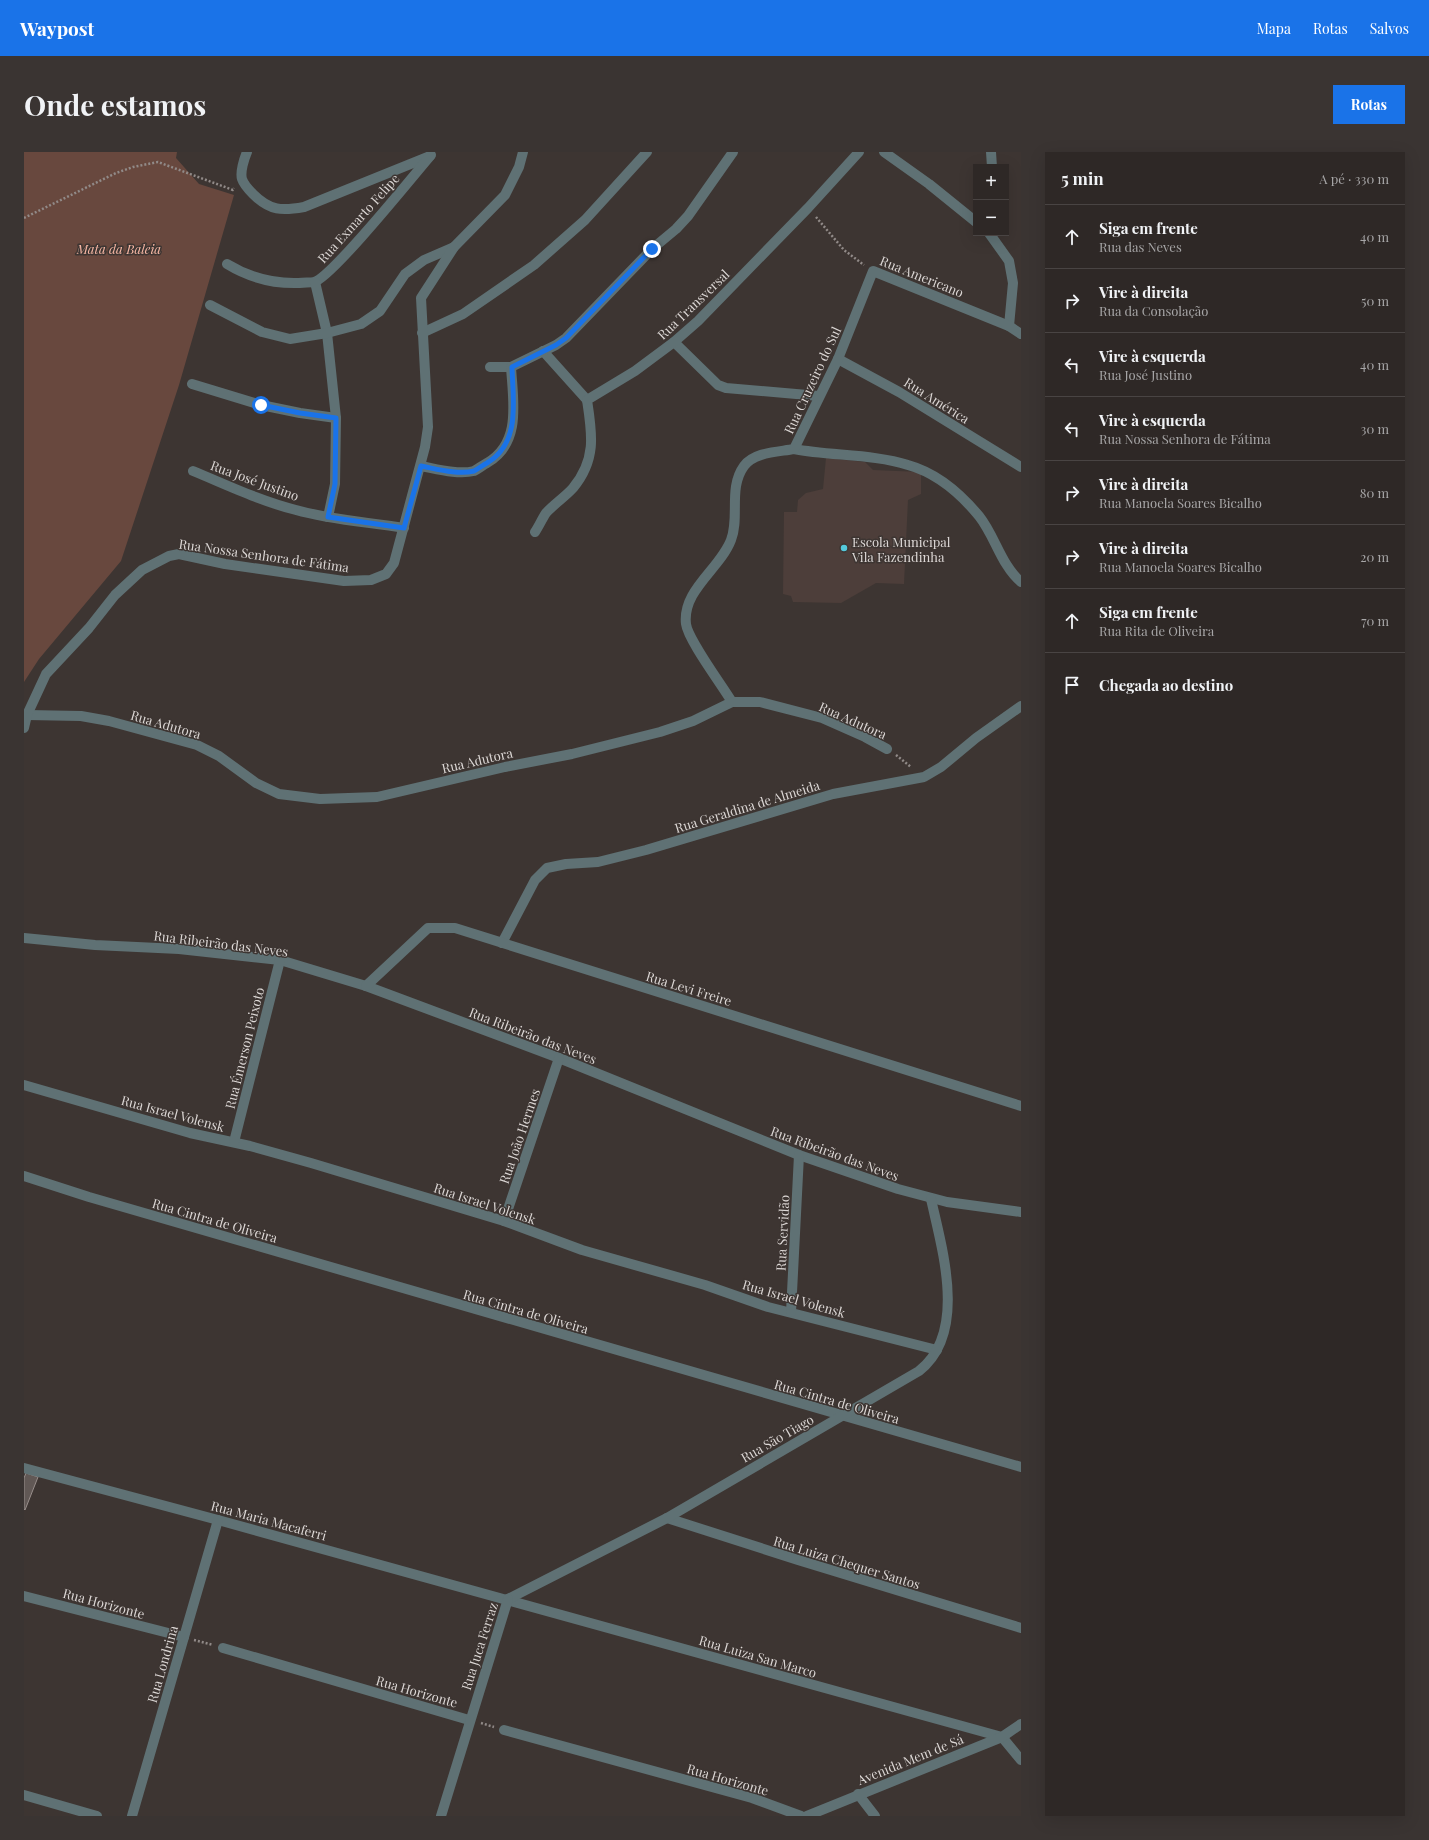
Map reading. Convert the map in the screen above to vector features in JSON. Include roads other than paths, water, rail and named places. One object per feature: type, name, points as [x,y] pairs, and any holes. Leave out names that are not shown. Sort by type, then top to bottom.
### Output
[{"type":"street","points":[[247,152],[242,178],[248,190],[262,203],[275,209],[288,210],[304,207],[434,154]]},
{"type":"street","name":"Rua Nossa Senhora de Fátima","points":[[24,728],[27,715],[46,674],[89,628],[115,595],[151,564],[169,556],[179,554],[225,564],[344,581],[372,580],[386,574],[394,563],[404,528],[421,466],[428,427],[421,298],[454,247],[505,195],[519,167],[523,152]]},
{"type":"street","points":[[422,333],[464,314],[534,264],[585,220],[647,152]]},
{"type":"street","points":[[490,368],[512,367],[543,352],[566,338],[652,249],[676,229],[688,216],[733,152]]},
{"type":"street","name":"Rua Transversal","points":[[587,400],[635,371],[674,342],[698,321],[808,208],[859,152]]},
{"type":"street","points":[[884,152],[929,184],[973,220]]},
{"type":"street","points":[[991,152],[992,164]]},
{"type":"street","name":"Rua Exmarto Felipe","points":[[227,264],[244,274],[266,281],[288,283],[315,282],[336,265],[434,154]]},
{"type":"street","points":[[990,236],[1009,261],[1013,283],[1008,326]]},
{"type":"street","points":[[210,305],[262,332],[290,339],[327,333],[361,324],[380,311],[405,274],[424,260],[454,247]]},
{"type":"street","name":"Rua Americano","points":[[873,272],[1008,326],[1021,334]]},
{"type":"street","name":"Rua Cruzeiro do Sul","points":[[732,702],[694,643],[686,625],[686,614],[689,600],[716,564],[731,540],[734,526],[736,487],[744,466],[756,456],[794,449],[838,359],[873,272]]},
{"type":"street","points":[[315,282],[327,333],[336,418],[335,484],[328,517]]},
{"type":"street","points":[[674,342],[718,385],[726,388],[819,396]]},
{"type":"street","points":[[535,532],[546,514],[573,488],[581,477],[588,462],[593,439],[587,400],[543,352]]},
{"type":"street","name":"Rua América","points":[[838,359],[899,392],[1021,467]]},
{"type":"street","points":[[421,466],[457,472],[474,471],[496,458],[510,438],[514,412],[512,367]]},
{"type":"street","points":[[192,384],[261,405],[300,413],[336,418]]},
{"type":"street","points":[[794,449],[908,464],[935,476],[961,495],[980,518],[1005,562],[1021,582]]},
{"type":"street","name":"Rua José Justino","points":[[193,471],[258,498],[296,510],[328,517],[404,528]]},
{"type":"street","name":"Rua Adutora","points":[[27,715],[81,716],[109,721],[197,746],[219,756],[256,783],[279,794],[320,799],[377,797],[505,767],[572,754],[660,732],[693,721],[732,702],[760,702],[822,718],[866,737],[887,749]]},
{"type":"street","name":"Rua Geraldina de Almeida","points":[[502,943],[535,880],[547,868],[566,864],[598,862],[646,850],[832,794],[924,777],[941,767],[976,738],[1021,706]]},
{"type":"street","name":"Rua Levi Freire","points":[[366,986],[428,928],[455,928],[1021,1106]]},
{"type":"street","name":"Rua Ribeirão das Neves","points":[[24,938],[95,946],[179,949],[280,960],[366,986],[559,1058],[799,1155],[898,1189],[931,1199],[964,1205],[1021,1212]]},
{"type":"street","name":"Rua Émerson Peixoto","points":[[234,1142],[280,960]]},
{"type":"street","name":"Rua João Hermes","points":[[504,1221],[559,1058]]},
{"type":"street","name":"Rua Israel Volensk","points":[[24,1085],[190,1133],[234,1142],[311,1163],[504,1221],[582,1250],[705,1285],[768,1307],[936,1350]]},
{"type":"street","name":"Rua Servidão","points":[[790,1312],[799,1155]]},
{"type":"street","name":"Rua Cintra de Oliveira","points":[[24,1176],[89,1197],[1021,1467]]},
{"type":"street","name":"Rua São Tiago","points":[[508,1599],[666,1518],[928,1364],[942,1338],[947,1313],[948,1274],[931,1199]]},
{"type":"street","name":"Rua Maria Macaferri","points":[[24,1468],[508,1599]]},
{"type":"street","name":"Rua Luiza Chequer Santos","points":[[666,1518],[1021,1628]]},
{"type":"street","name":"Rua Londrina","points":[[132,1816],[218,1520]]},
{"type":"street","name":"Rua Horizonte","points":[[24,1596],[184,1637]]},
{"type":"street","name":"Rua Juca Ferraz","points":[[441,1816],[469,1720],[508,1599]]},
{"type":"street","name":"Rua Luiza San Marco","points":[[508,1599],[1002,1737]]},
{"type":"street","name":"Rua Horizonte","points":[[223,1648],[469,1720]]},
{"type":"street","name":"Avenida Mem de Sá","points":[[807,1816],[858,1794],[1002,1737],[1021,1724]]},
{"type":"street","name":"Rua Horizonte","points":[[504,1730],[752,1798],[800,1816]]},
{"type":"street","points":[[1002,1737],[1021,1760]]},
{"type":"street","points":[[858,1794],[875,1816]]},
{"type":"street","points":[[24,1795],[97,1816]]},
{"type":"place","name":"Escola Municipal Vila Fazendinha","points":[[844,548]]},
{"type":"park label","name":"Mata da Baleia","points":[[119,248]]}]
